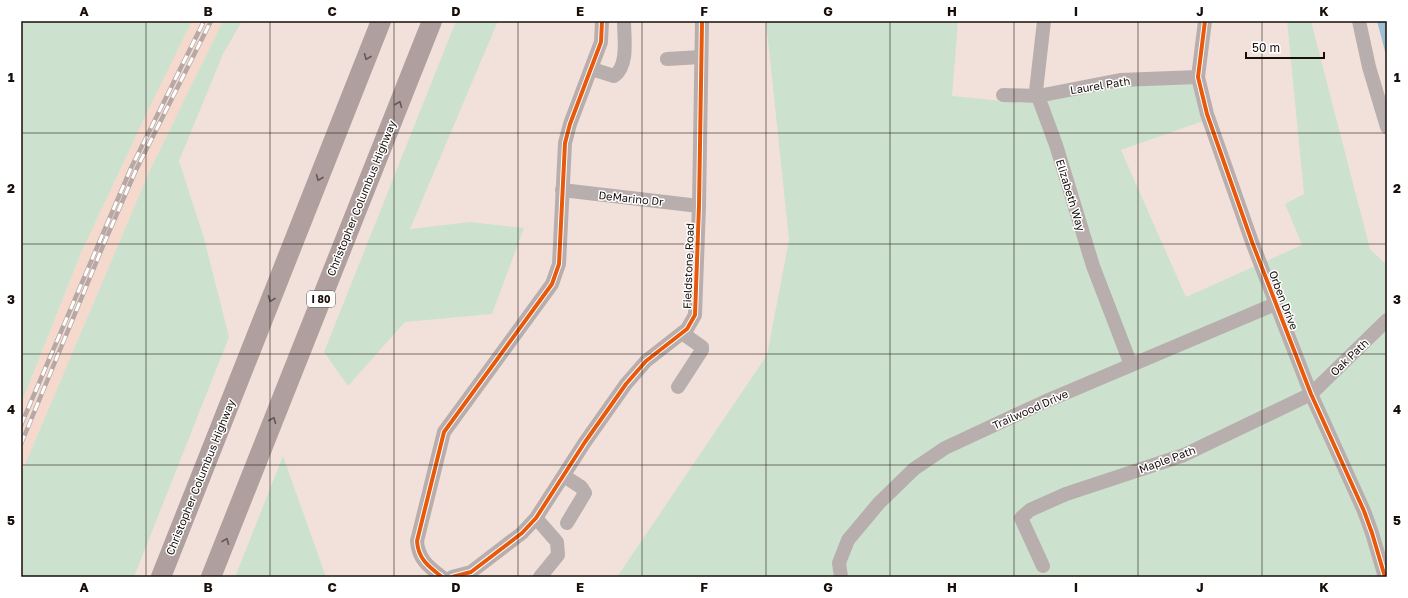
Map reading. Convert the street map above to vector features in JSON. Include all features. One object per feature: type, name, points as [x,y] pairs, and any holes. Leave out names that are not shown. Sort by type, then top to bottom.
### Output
[{"type":"highway","name":"Christopher Columbus Highway","points":[[161,577],[381,21]]},
{"type":"highway","name":"Christopher Columbus Highway","points":[[211,577],[432,21]]},
{"type":"street","points":[[442,577],[428,566],[421,557],[418,541],[444,432],[555,279],[559,264],[565,144],[570,124],[601,42],[602,21]]},
{"type":"street","points":[[592,69],[614,76],[623,66],[624,21]]},
{"type":"street","name":"Fieldstone Road","points":[[452,577],[471,572],[522,533],[536,518],[626,384],[646,361],[687,330],[695,315],[699,206],[702,21]]},
{"type":"street","name":"Elizabeth Way","points":[[1044,21],[1036,92],[1056,145],[1093,266],[1131,365]]},
{"type":"street","name":"Orben Drive","points":[[1205,21],[1198,77],[1207,114],[1275,304],[1311,394],[1364,511],[1385,577]]},
{"type":"street","points":[[1358,21],[1369,68],[1387,127]]},
{"type":"street","points":[[667,59],[701,57]]},
{"type":"street","name":"Laurel Path","points":[[1003,95],[1038,96],[1120,80],[1198,77]]},
{"type":"street","name":"DeMarino Dr","points":[[562,190],[699,206]]},
{"type":"street","name":"Trailwood Drive","points":[[841,577],[839,564],[848,540],[879,502],[914,469],[945,448],[975,433],[1275,304]]},
{"type":"street","name":"Oak Path","points":[[1311,394],[1387,320]]},
{"type":"street","points":[[678,387],[702,350],[702,347],[682,333]]},
{"type":"street","name":"Maple Path","points":[[1043,566],[1021,518],[1030,510],[1066,494],[1184,455],[1311,394]]},
{"type":"street","points":[[564,476],[581,487],[585,493],[567,523]]},
{"type":"street","points":[[536,518],[557,542],[558,555],[540,577]]},
{"type":"shaded area","points":[[192,21],[223,21],[150,170],[21,474],[21,404],[81,253]]},
{"type":"green space","points":[[21,21],[192,21],[81,253],[21,404]]},
{"type":"green space","points":[[223,21],[242,21],[223,54],[179,161],[204,238],[229,337],[134,577],[21,577],[21,474],[150,170]]},
{"type":"green space","points":[[456,21],[498,21],[410,229],[470,222],[524,228],[492,314],[405,322],[348,386],[324,352]]},
{"type":"green space","points":[[766,21],[958,21],[952,96],[1022,103],[1121,87],[1193,80],[1206,120],[1121,150],[1186,297],[1302,245],[1285,204],[1304,194],[1287,21],[1311,21],[1370,249],[1387,265],[1387,577],[617,577],[767,355],[789,240]]},
{"type":"green space","points":[[283,456],[326,577],[235,577]]},
{"type":"water","points":[[1377,21],[1387,21],[1387,59]]},
{"type":"railway","points":[[21,425],[131,168],[204,21]]},
{"type":"railway","points":[[21,444],[136,170],[211,21]]},
{"type":"cycle path","points":[[442,577],[422,558],[417,541],[444,432],[552,284],[559,264],[565,143],[570,124],[601,42],[602,21]]},
{"type":"cycle path","points":[[452,577],[471,572],[522,533],[536,518],[585,442],[626,384],[646,361],[687,329],[695,315],[699,206],[702,21]]},
{"type":"cycle path","points":[[1205,21],[1198,77],[1207,114],[1252,242],[1311,394],[1364,511],[1385,577]]}]
